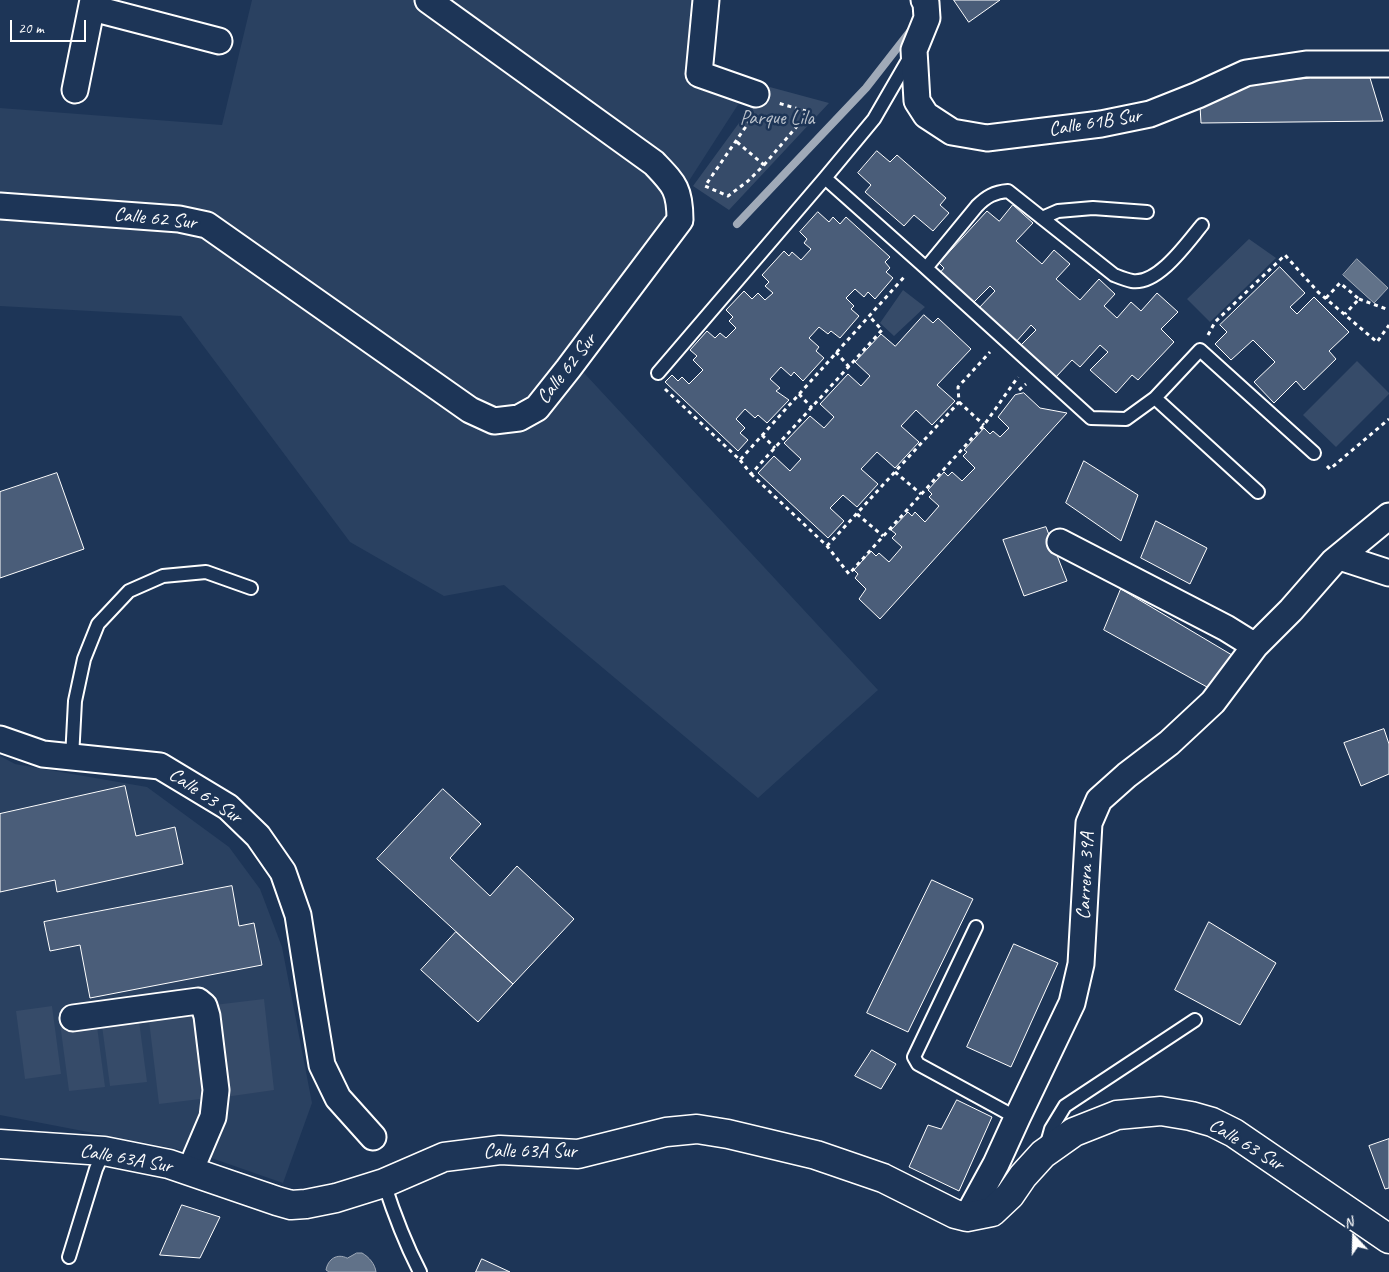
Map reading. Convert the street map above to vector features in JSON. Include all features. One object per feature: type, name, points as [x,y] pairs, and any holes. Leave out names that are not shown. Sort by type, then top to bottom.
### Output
[{"type":"street","name":"Calle 62 Sur","points":[[0,206],[179,219],[207,225],[470,410],[494,421],[519,418],[537,408],[680,220],[680,203],[673,182],[654,163],[428,0]]},
{"type":"street","points":[[706,0],[699,74],[761,97]]},
{"type":"street","name":"Calle 61B Sur","points":[[924,0],[927,18],[914,50],[917,101],[926,116],[952,132],[987,138],[1101,124],[1150,114],[1198,95],[1246,72],[1306,64],[1386,64]]},
{"type":"street","points":[[75,90],[93,4],[219,41]]},
{"type":"street","name":"Carrera 39A","points":[[967,1217],[996,1164],[1072,1004],[1081,964],[1089,823],[1099,800],[1126,775],[1169,743],[1213,702],[1255,646],[1291,610],[1333,562],[1389,516]]},
{"type":"street","points":[[1060,542],[1226,628],[1255,646]]},
{"type":"street","points":[[1340,557],[1389,573]]},
{"type":"street","name":"Calle 63 Sur","points":[[0,739],[43,754],[160,766],[228,807],[258,836],[283,872],[298,915],[322,1065],[338,1098],[373,1137]]},
{"type":"street","points":[[73,1018],[198,1001],[204,1006],[207,1016],[216,1090],[213,1117],[190,1171]]},
{"type":"street","name":"Calle 63 Sur","points":[[967,1217],[992,1212],[1010,1195],[1043,1154],[1074,1132],[1117,1115],[1161,1111],[1212,1122],[1234,1133],[1389,1239]]},
{"type":"street","name":"Calle 63A Sur","points":[[0,1144],[104,1151],[169,1164],[291,1205],[336,1198],[384,1183],[444,1157],[500,1150],[578,1154],[666,1132],[697,1129],[728,1134],[816,1155],[883,1178],[955,1214],[967,1217]]},
{"type":"lane","points":[[658,378],[874,119],[914,50]]},
{"type":"lane","points":[[825,178],[1091,418],[1126,419],[1155,398],[1200,350],[1314,453]]},
{"type":"lane","points":[[926,268],[977,206],[986,198],[998,192],[1008,192],[1114,275],[1133,281],[1144,280],[1158,273],[1179,253],[1202,225]]},
{"type":"lane","points":[[1042,218],[1058,211],[1093,208],[1147,212]]},
{"type":"lane","points":[[1155,398],[1258,492]]},
{"type":"lane","points":[[72,758],[74,701],[84,659],[98,624],[129,591],[163,576],[206,572],[251,588]]},
{"type":"lane","points":[[976,926],[914,1057],[918,1064],[1017,1118]]},
{"type":"lane","points":[[1043,1154],[1051,1129],[1065,1106],[1195,1020]]},
{"type":"lane","points":[[69,1257],[96,1169],[104,1151]]},
{"type":"lane","points":[[384,1183],[408,1249],[420,1272]]},
{"type":"path","points":[[761,97],[809,112],[764,165],[748,181],[728,196],[705,186],[737,142],[750,121],[761,97]]},
{"type":"path","points":[[737,142],[764,165]]},
{"type":"path","points":[[1200,350],[1215,322],[1285,255],[1326,298],[1377,342],[1389,325]]},
{"type":"path","points":[[740,460],[909,271]]},
{"type":"path","points":[[1326,298],[1340,283],[1359,300],[1389,310]]},
{"type":"path","points":[[1345,314],[1359,300]]},
{"type":"path","points":[[751,474],[882,330],[869,316]]},
{"type":"path","points":[[984,425],[959,402],[958,387],[992,349]]},
{"type":"path","points":[[836,352],[849,367]]},
{"type":"path","points":[[658,378],[740,460],[751,474],[827,546],[849,574],[984,425],[1020,375]]},
{"type":"path","points":[[1019,390],[1026,383]]},
{"type":"path","points":[[799,394],[812,408]]},
{"type":"path","points":[[827,546],[959,402]]},
{"type":"path","points":[[1314,453],[1330,469],[1389,419]]},
{"type":"path","points":[[762,435],[775,448]]},
{"type":"path","points":[[895,472],[921,494]]},
{"type":"path","points":[[857,514],[882,536]]},
{"type":"shaded area","points":[[252,0],[700,0],[689,83],[741,100],[573,361],[878,690],[758,798],[504,585],[444,596],[350,542],[181,316],[0,306],[0,108],[222,125]]},
{"type":"shaded area","points":[[1357,259],[1388,288],[1374,303],[1343,275]]},
{"type":"shaded area","points":[[0,756],[15,764],[147,787],[229,847],[260,889],[282,947],[312,1103],[283,1183],[197,1153],[0,1115]]},
{"type":"shaded area","points":[[357,1253],[362,1253],[369,1259],[376,1272],[329,1272],[326,1270],[334,1258],[340,1256],[347,1258]]},
{"type":"green space","name":"Parque Lila","points":[[766,86],[829,103],[729,210],[693,186]]},
{"type":"green space","points":[[1249,239],[1276,258],[1210,322],[1187,299]]},
{"type":"green space","points":[[903,290],[925,307],[894,336],[880,323]]},
{"type":"green space","points":[[1357,361],[1389,394],[1336,447],[1303,415]]},
{"type":"green space","points":[[264,999],[274,1090],[225,1097],[214,1005]]},
{"type":"green space","points":[[52,1006],[61,1074],[25,1079],[16,1011]]},
{"type":"green space","points":[[198,1006],[209,1098],[159,1104],[148,1012]]},
{"type":"green space","points":[[138,1013],[147,1082],[110,1086],[101,1018]]},
{"type":"green space","points":[[96,1019],[105,1087],[69,1091],[60,1023]]},
{"type":"building","points":[[954,0],[1000,0],[969,22]]},
{"type":"building","points":[[1311,78],[1370,78],[1383,121],[1201,123],[1200,106],[1249,84]]},
{"type":"building","points":[[877,151],[890,162],[897,155],[946,198],[940,205],[949,213],[933,231],[914,215],[904,226],[865,192],[871,185],[858,173]]},
{"type":"building","points":[[1013,205],[1033,223],[1016,241],[1042,264],[1054,250],[1070,264],[1056,279],[1080,300],[1099,279],[1115,294],[1104,306],[1117,318],[1131,302],[1141,311],[1157,293],[1178,312],[1161,329],[1174,342],[1138,380],[1132,375],[1116,393],[1090,370],[1108,352],[1100,345],[1080,367],[1072,360],[1055,378],[1020,346],[1036,330],[1031,325],[1015,343],[978,309],[995,291],[990,286],[972,304],[938,275],[944,268],[939,263],[987,211],[999,221]]},
{"type":"building","points":[[818,212],[829,222],[833,217],[840,224],[846,217],[890,257],[885,262],[890,268],[886,272],[893,278],[875,299],[868,292],[864,297],[855,289],[846,298],[854,306],[851,309],[859,316],[840,338],[831,331],[828,334],[819,327],[809,338],[819,347],[816,351],[824,358],[803,381],[794,372],[791,376],[781,367],[770,379],[780,388],[776,391],[789,400],[767,423],[758,415],[755,418],[745,409],[736,419],[745,428],[740,433],[748,440],[738,451],[665,382],[672,375],[678,381],[682,377],[689,384],[703,370],[693,360],[697,356],[690,350],[707,331],[715,338],[720,333],[726,338],[736,328],[729,321],[733,317],[726,310],[744,291],[752,299],[758,293],[765,300],[773,293],[765,286],[769,282],[762,275],[784,251],[789,256],[792,252],[801,260],[811,249],[804,243],[807,239],[800,232]]},
{"type":"building","points":[[1280,267],[1305,293],[1290,307],[1297,314],[1314,297],[1349,332],[1329,351],[1336,359],[1304,390],[1296,381],[1274,403],[1254,382],[1275,362],[1253,340],[1231,360],[1215,344],[1227,332],[1220,325]]},
{"type":"building","points":[[924,315],[933,323],[938,318],[971,349],[937,385],[955,401],[932,425],[916,410],[901,426],[919,442],[895,468],[877,452],[861,469],[878,484],[857,507],[843,495],[830,508],[844,521],[828,538],[758,473],[774,456],[790,471],[801,459],[784,443],[810,416],[824,428],[834,417],[820,404],[848,374],[861,386],[870,376],[855,362],[881,334],[895,346]]},
{"type":"building","points":[[1024,393],[1040,408],[1067,413],[880,619],[859,599],[866,589],[855,578],[858,574],[854,570],[871,551],[876,556],[879,553],[889,562],[902,547],[892,538],[896,534],[891,530],[908,512],[912,516],[915,512],[925,522],[939,506],[929,497],[932,494],[928,490],[944,472],[948,476],[952,472],[962,481],[975,468],[963,456],[967,452],[964,450],[984,428],[990,434],[993,431],[1000,437],[1009,428],[998,417],[1015,395]]},
{"type":"building","points":[[1084,461],[1138,495],[1121,541],[1066,503]]},
{"type":"building","points":[[57,473],[84,549],[0,578],[0,492]]},
{"type":"building","points":[[1156,521],[1207,548],[1190,584],[1141,558]]},
{"type":"building","points":[[1046,527],[1067,581],[1024,596],[1003,540]]},
{"type":"building","points":[[1121,589],[1237,658],[1207,687],[1104,630]]},
{"type":"building","points":[[1384,729],[1389,744],[1389,774],[1361,786],[1344,743]]},
{"type":"building","points":[[125,786],[136,836],[175,827],[183,864],[57,892],[55,880],[0,892],[0,814]]},
{"type":"building","points":[[443,789],[481,824],[450,858],[490,896],[517,866],[574,919],[513,984],[377,859]]},
{"type":"building","points":[[932,880],[973,899],[908,1032],[867,1013]]},
{"type":"building","points":[[232,886],[239,926],[254,923],[262,965],[90,998],[80,945],[50,951],[44,922]]},
{"type":"building","points":[[1209,922],[1276,963],[1240,1025],[1175,990]]},
{"type":"building","points":[[456,932],[513,984],[478,1022],[421,970]]},
{"type":"building","points":[[1014,944],[1058,963],[1011,1067],[967,1047]]},
{"type":"building","points":[[872,1050],[896,1064],[881,1089],[855,1076]]},
{"type":"building","points":[[957,1100],[992,1117],[959,1191],[909,1167],[928,1125],[941,1129]]},
{"type":"building","points":[[1389,1139],[1389,1188],[1385,1189],[1369,1146]]},
{"type":"building","points":[[182,1205],[220,1217],[200,1258],[160,1255]]},
{"type":"building","points":[[482,1259],[510,1272],[476,1272]]},
{"type":"waterway","points":[[737,224],[866,88],[912,29]]}]
